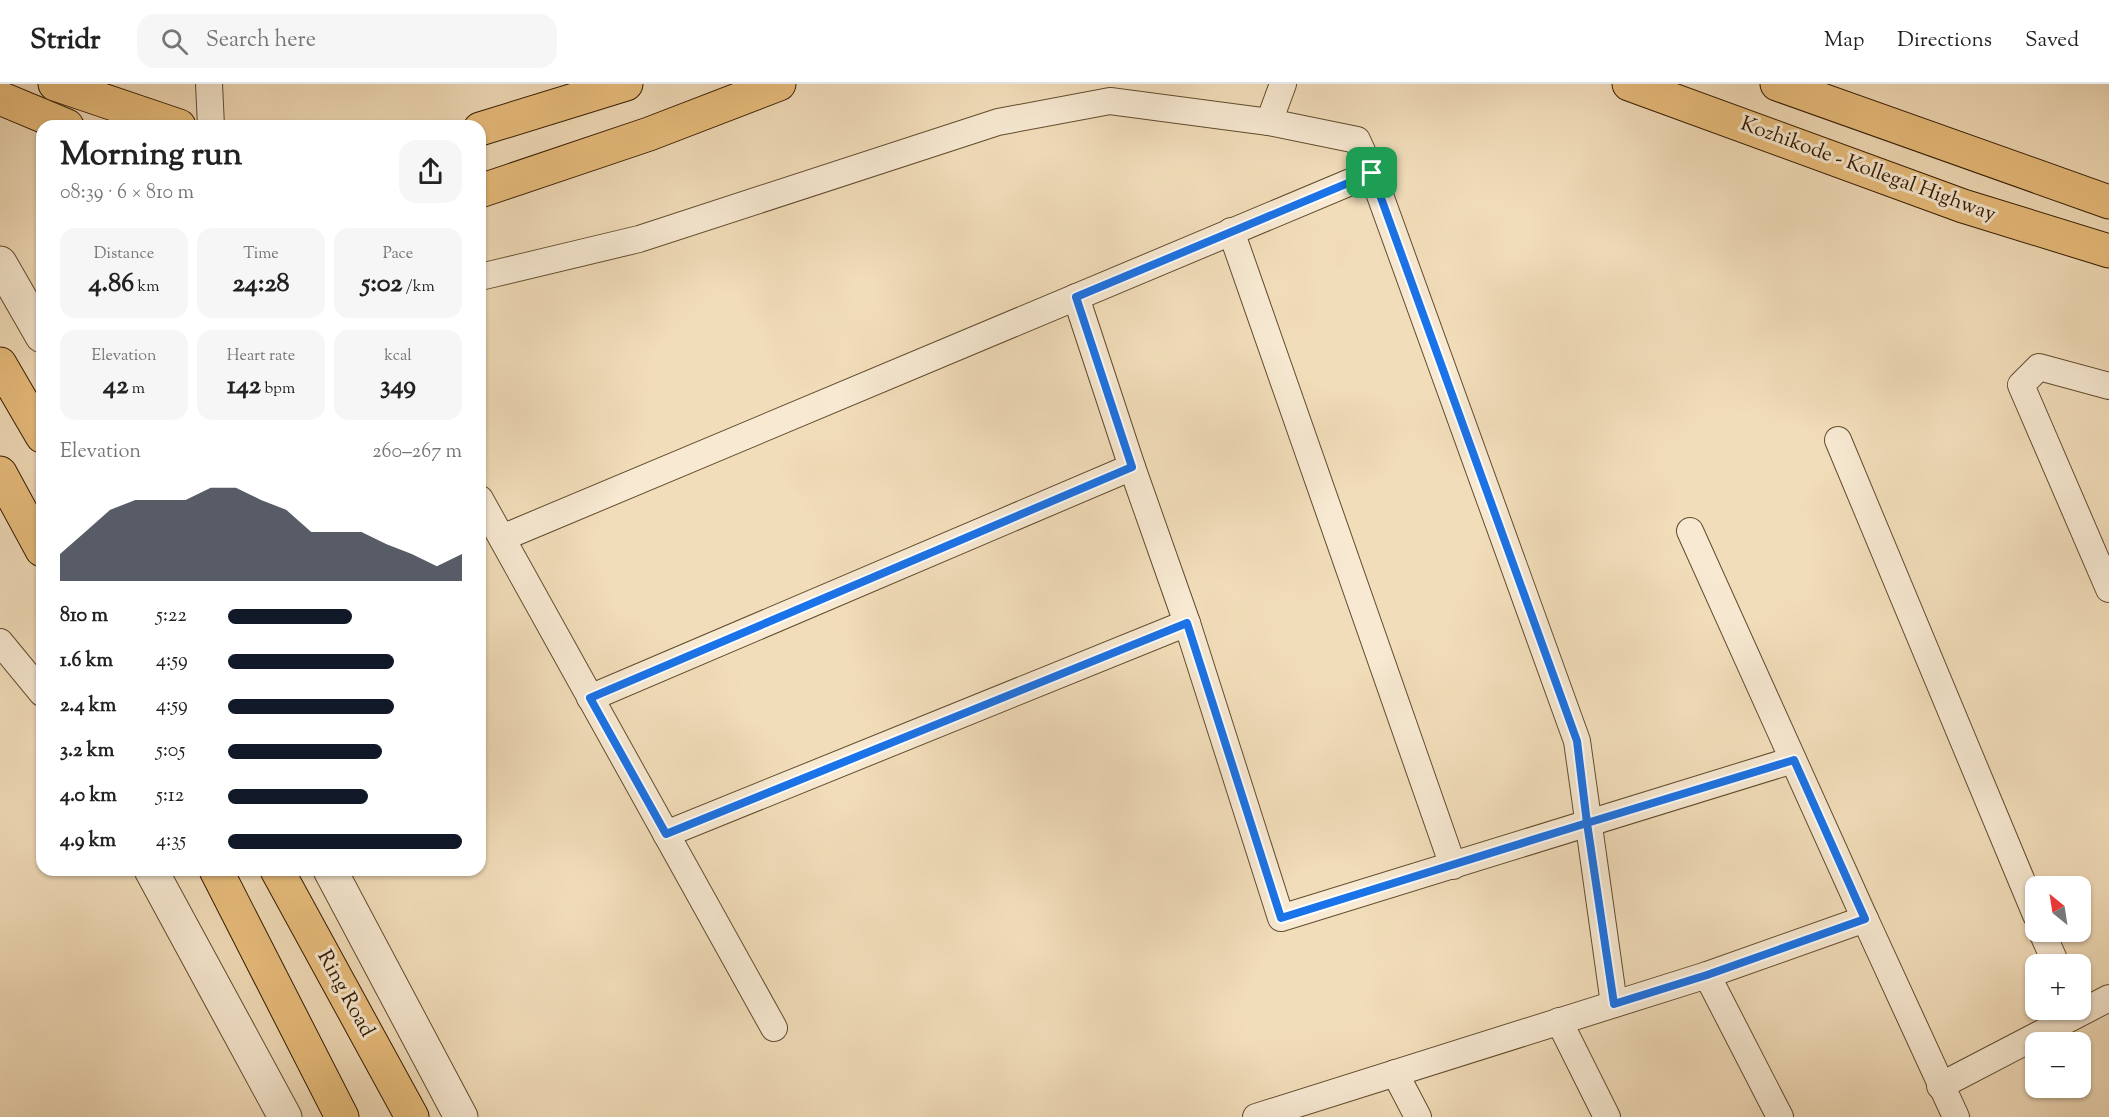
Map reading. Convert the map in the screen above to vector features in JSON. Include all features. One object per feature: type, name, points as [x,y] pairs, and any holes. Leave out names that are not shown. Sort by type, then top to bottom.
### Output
[{"type":"highway","points":[[55,84],[161,120]]},
{"type":"highway","points":[[486,127],[626,84]]},
{"type":"highway","points":[[486,188],[650,134],[779,84]]},
{"type":"highway","name":"Kozhikode - Kollegal Highway","points":[[1629,84],[1963,206],[2109,251]]},
{"type":"highway","points":[[1777,84],[2109,202]]},
{"type":"highway","points":[[0,98],[53,120]]},
{"type":"highway","points":[[0,364],[36,426]]},
{"type":"highway","points":[[0,473],[36,539]]},
{"type":"highway","points":[[219,876],[342,1117]]},
{"type":"highway","name":"Ring Road","points":[[281,876],[412,1117]]},
{"type":"street","points":[[209,84],[211,120]]},
{"type":"street","points":[[1269,122],[1283,84]]},
{"type":"street","points":[[486,276],[639,239],[1009,120],[1110,101],[1269,122],[1357,140],[1372,173],[1577,741],[1614,1004]]},
{"type":"street","points":[[502,538],[1372,173]]},
{"type":"street","points":[[1230,231],[1453,866]]},
{"type":"street","points":[[0,263],[36,326]]},
{"type":"street","points":[[1076,297],[1187,623],[1281,918],[1794,760]]},
{"type":"street","points":[[2109,386],[2039,367],[2021,385],[2109,589]]},
{"type":"street","points":[[1838,440],[2025,889]]},
{"type":"street","points":[[590,698],[1132,467]]},
{"type":"street","points":[[486,510],[774,1028]]},
{"type":"street","points":[[1690,531],[1956,1117]]},
{"type":"street","points":[[666,834],[1187,623]]},
{"type":"street","points":[[0,642],[36,686]]},
{"type":"street","points":[[154,876],[285,1117]]},
{"type":"street","points":[[333,876],[461,1117]]},
{"type":"street","points":[[1256,1117],[1707,975],[1865,919]]},
{"type":"street","points":[[1707,975],[1780,1117]]},
{"type":"street","points":[[2091,1006],[2109,998]]},
{"type":"street","points":[[1940,1086],[2061,1020]]},
{"type":"street","points":[[1560,1021],[1607,1117]]},
{"type":"street","points":[[1395,1073],[1418,1117]]},
{"type":"route","points":[[1372,173],[1076,297],[1132,467],[590,698],[666,834],[1187,623],[1281,918],[1587,823],[1614,1004],[1707,975],[1865,919],[1794,760],[1587,823],[1577,741],[1372,173]]}]
